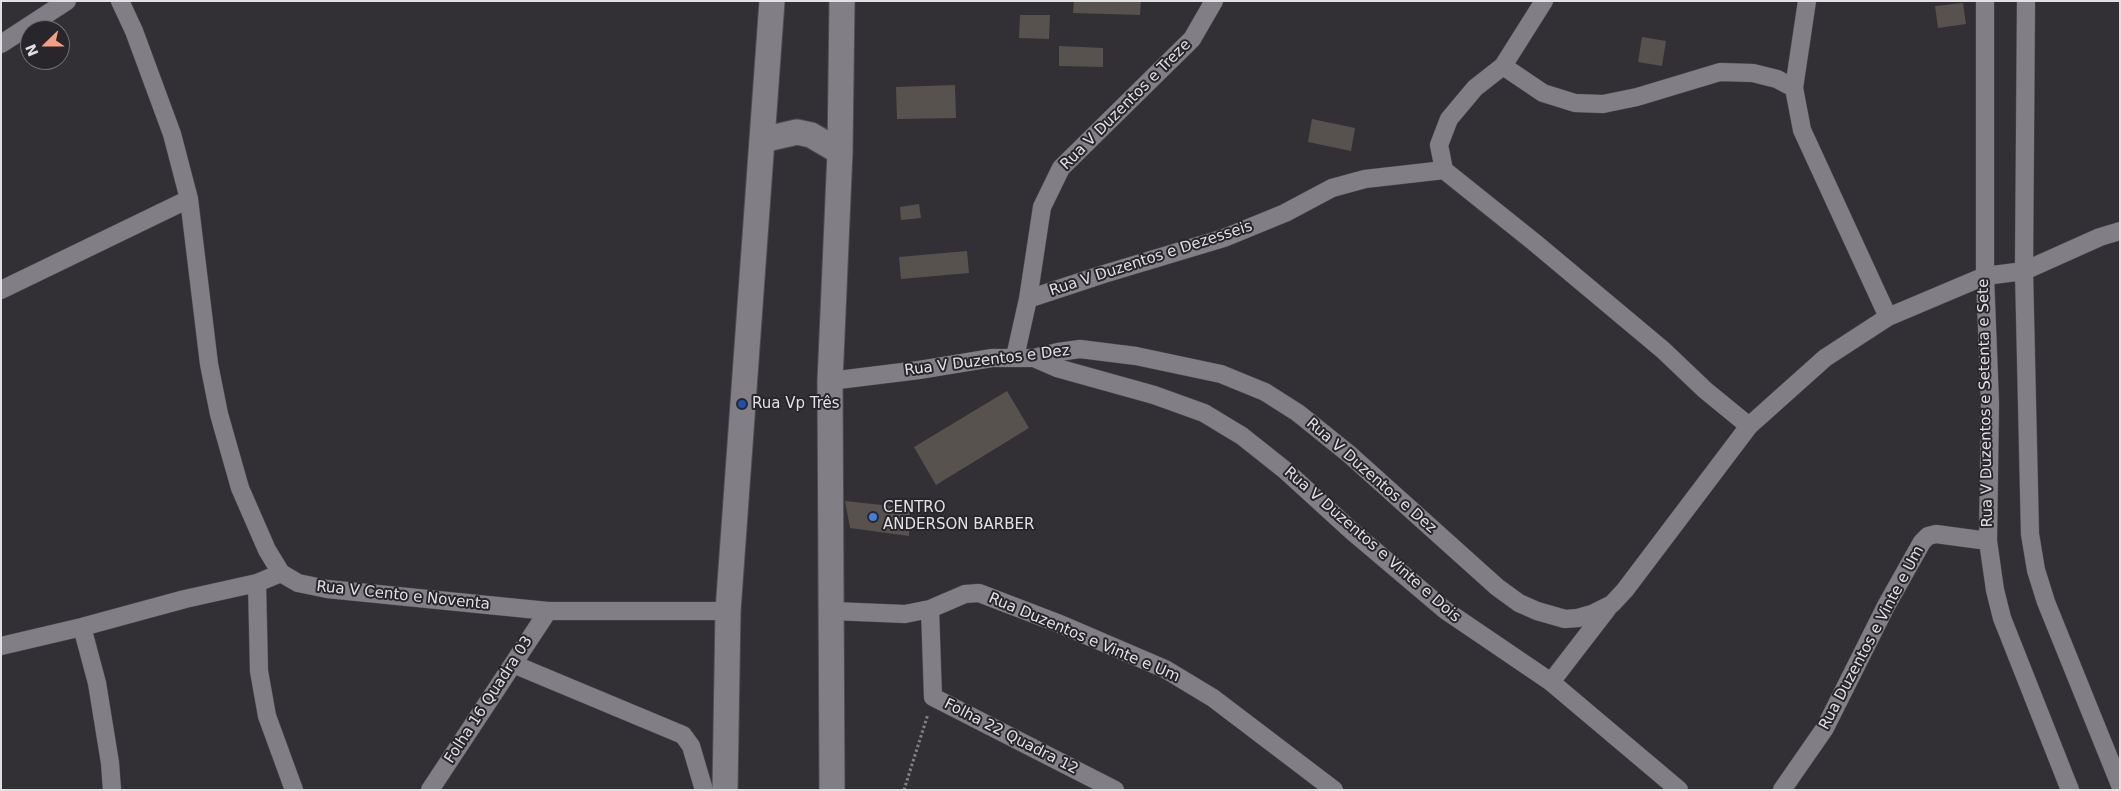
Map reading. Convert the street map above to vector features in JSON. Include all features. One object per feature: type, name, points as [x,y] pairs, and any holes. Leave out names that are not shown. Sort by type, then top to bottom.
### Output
[{"type":"main road","points":[[719,784],[728,611],[772,1]]},
{"type":"main road","points":[[818,790],[832,778],[830,381],[840,152],[842,1]]},
{"type":"main road","points":[[762,140],[797,132],[811,135],[840,152]]},
{"type":"street","points":[[1,44],[67,1]]},
{"type":"street","points":[[1,646],[82,627],[185,598],[257,584],[281,573],[267,550],[240,488],[219,414],[209,364],[188,199],[172,134],[134,31],[120,1]]},
{"type":"street","name":"Rua V Duzentos e Treze","points":[[1015,357],[1028,299],[1042,207],[1061,168],[1192,39],[1214,1]]},
{"type":"street","points":[[1544,1],[1503,66],[1475,88],[1449,120],[1439,146],[1444,170],[1534,242],[1663,350],[1705,390],[1749,426]]},
{"type":"street","points":[[1807,1],[1794,88],[1802,130],[1888,317]]},
{"type":"street","name":"Rua V Duzentos e Setenta e Sete","points":[[1985,1],[1985,276],[1990,402],[1988,540],[1995,590],[2002,618],[2070,790]]},
{"type":"street","points":[[2026,1],[2024,271],[2030,534],[2036,570],[2046,602],[2120,785]]},
{"type":"street","points":[[1503,66],[1543,93],[1575,104],[1603,104],[1720,72],[1753,73],[1777,79],[1794,88]]},
{"type":"street","name":"Rua V Duzentos e Dezesseis","points":[[1028,299],[1224,238],[1285,213],[1332,188],[1365,179],[1444,170]]},
{"type":"street","points":[[1,290],[188,199]]},
{"type":"street","name":"Rua V Duzentos e Dez","points":[[830,381],[919,370],[992,358],[1034,358],[1080,349],[1136,356],[1221,374],[1265,392],[1298,413],[1349,454],[1497,587],[1519,603],[1537,611],[1565,619],[1592,614],[1612,604],[1636,576],[1749,426],[1825,358],[1888,317],[1985,276],[2024,271],[2100,237],[2120,231]]},
{"type":"street","name":"Rua V Duzentos e Vinte e Dois","points":[[1034,358],[1057,368],[1154,395],[1204,413],[1242,436],[1286,471],[1354,533],[1446,610],[1551,682],[1679,790]]},
{"type":"street","name":"Rua Duzentos e Vinte e Um","points":[[1782,790],[1825,728],[1891,598],[1922,542],[1928,536],[1936,534],[1988,540]]},
{"type":"street","name":"Rua V Cento e Noventa","points":[[281,573],[298,583],[327,590],[548,611],[728,611]]},
{"type":"street","points":[[257,584],[259,671],[267,716],[294,790]]},
{"type":"street","name":"Rua Duzentos e Vinte e Um","points":[[832,611],[905,614],[930,609],[965,594],[979,593],[1060,624],[1165,669],[1213,698],[1334,790]]},
{"type":"street","points":[[1551,682],[1612,604]]},
{"type":"street","name":"Folha 22 Quadra 12","points":[[930,609],[933,697],[1114,790]]},
{"type":"street","name":"Folha 16 Quadra 03","points":[[430,790],[548,611]]},
{"type":"street","points":[[82,627],[96,683],[110,763],[112,790]]},
{"type":"street","points":[[513,664],[683,735],[691,746],[704,790]]},
{"type":"path","points":[[904,790],[933,697]]},
{"type":"building","points":[[1074,1],[1141,1],[1140,15],[1073,13]]},
{"type":"building","points":[[1963,3],[1966,24],[1938,28],[1935,6]]},
{"type":"building","points":[[1020,15],[1050,15],[1049,39],[1019,38]]},
{"type":"building","points":[[1642,37],[1666,41],[1662,66],[1638,62]]},
{"type":"building","points":[[1059,46],[1103,48],[1103,67],[1059,66]]},
{"type":"building","points":[[955,85],[956,118],[897,119],[896,87]]},
{"type":"building","points":[[1312,119],[1355,128],[1351,151],[1308,142]]},
{"type":"building","points":[[919,204],[921,218],[901,220],[900,207]]},
{"type":"building","points":[[967,251],[969,273],[901,279],[899,257]]},
{"type":"building","points":[[1007,391],[1029,428],[936,485],[914,447]]},
{"type":"building","points":[[845,501],[910,508],[909,536],[850,528]]},
{"type":"place","name":"Rua Vp Três","points":[[742,404]]},
{"type":"place","name":"CENTRO ANDERSON BARBER","points":[[873,517]]}]
